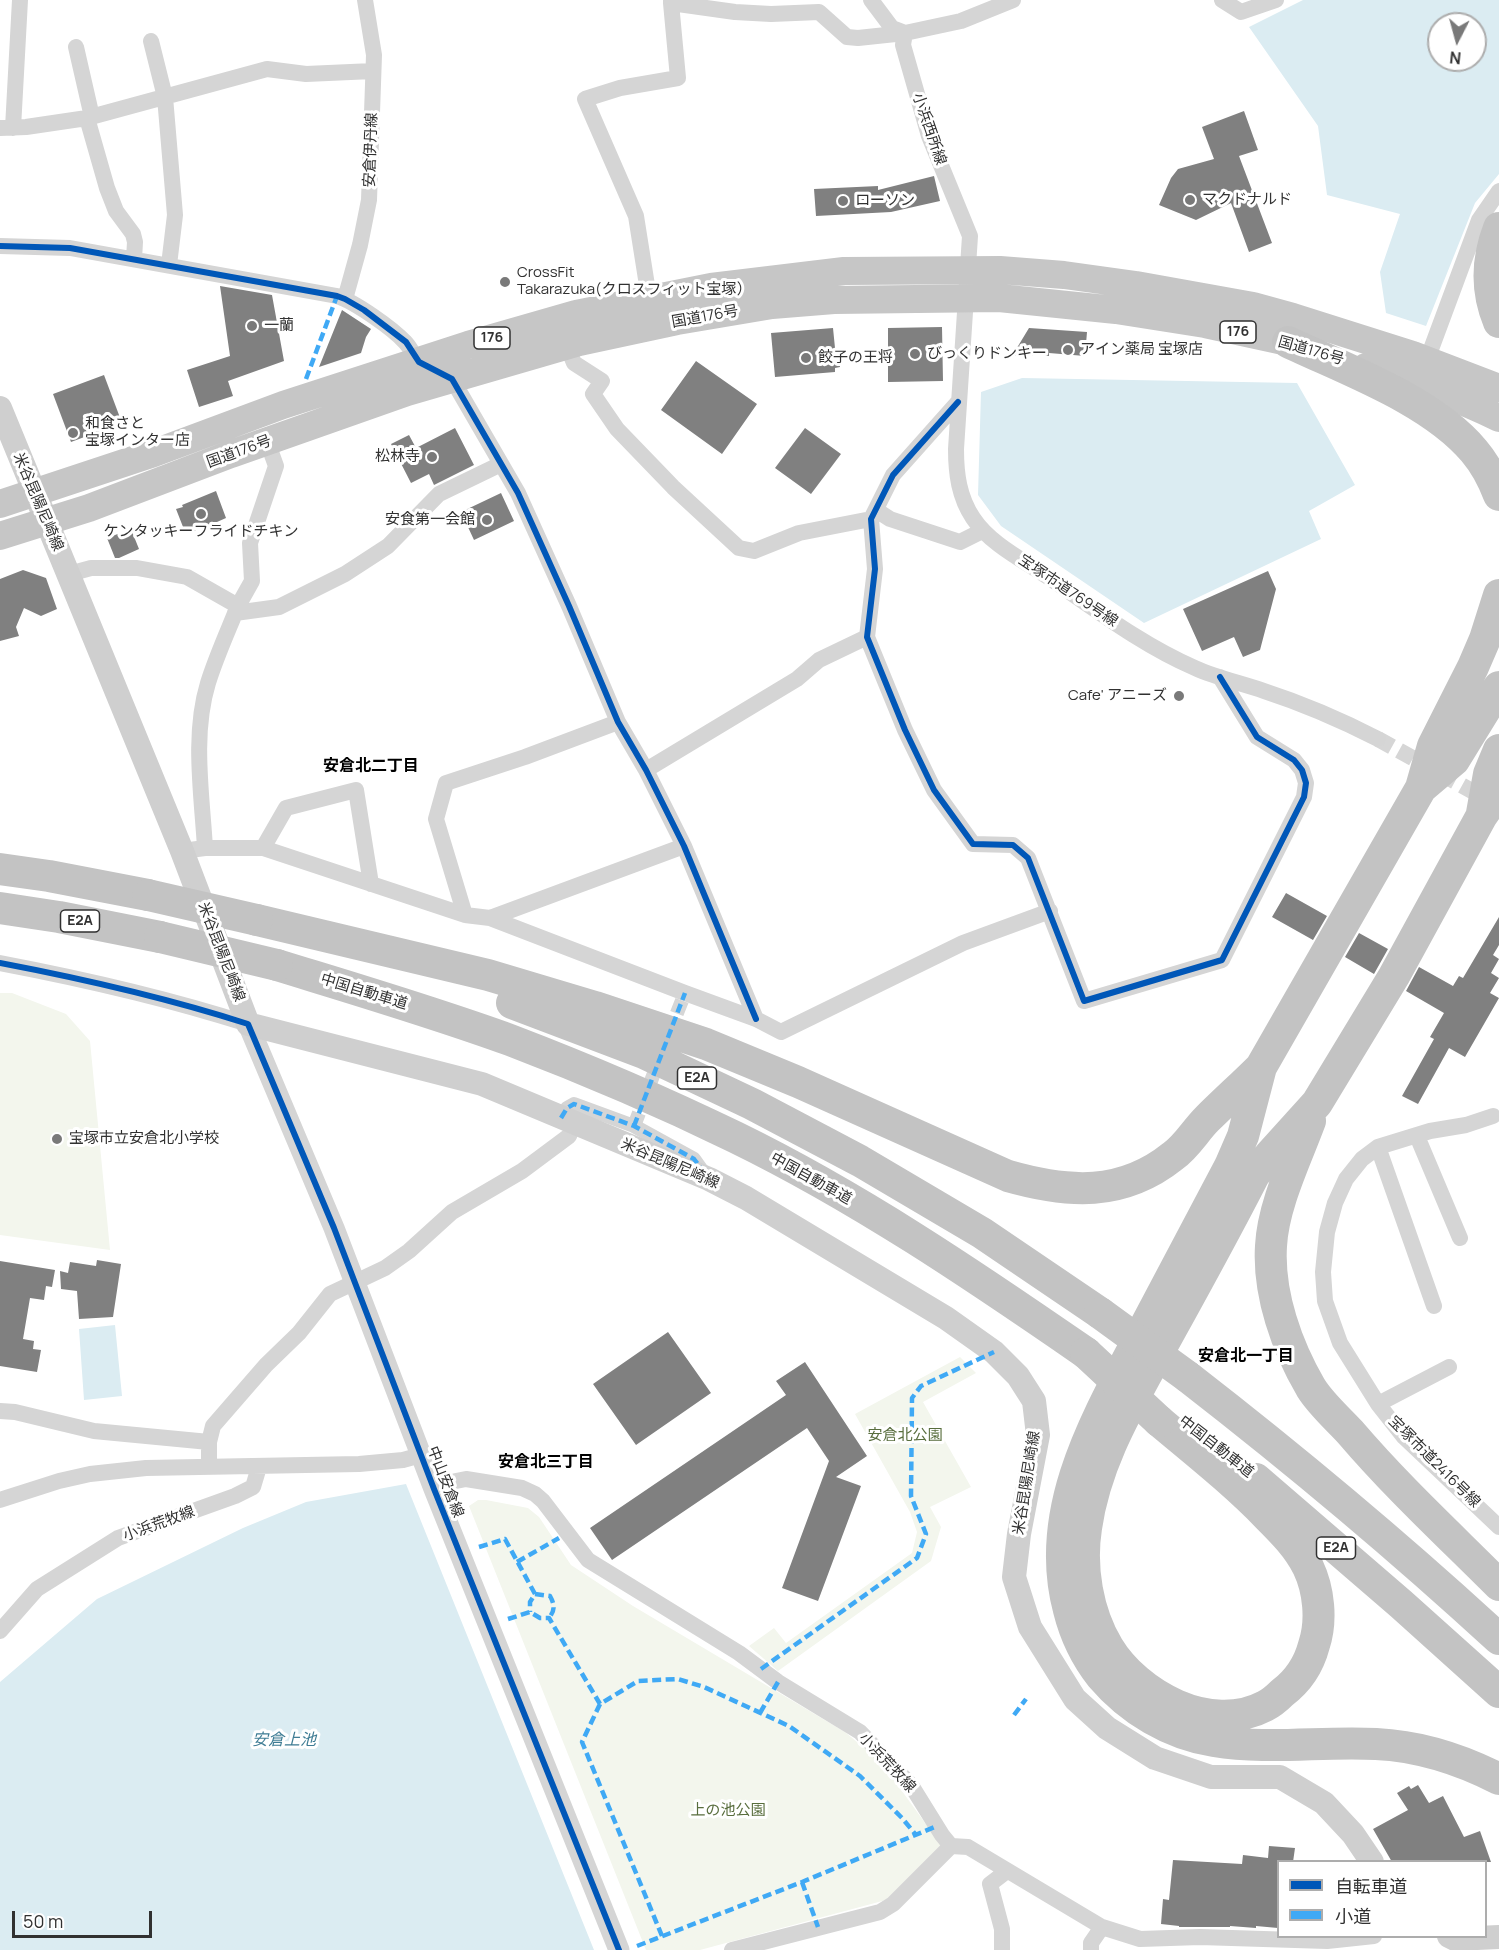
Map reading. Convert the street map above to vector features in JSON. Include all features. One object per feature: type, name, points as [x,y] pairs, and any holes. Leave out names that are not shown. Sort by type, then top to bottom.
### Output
[{"type":"highway","points":[[1499,228],[1493,243],[1489,265],[1489,287],[1499,322]]},
{"type":"highway","name":"国道176号","points":[[0,504],[154,453],[283,405],[468,345],[576,314],[711,287],[844,272],[968,270],[1064,275],[1136,285],[1253,306],[1293,317],[1427,360],[1499,388]]},
{"type":"highway","name":"国道176号","points":[[0,536],[143,489],[267,441],[407,392],[567,346],[677,321],[772,305],[834,300],[999,298],[1116,310],[1205,324],[1288,342],[1407,380],[1476,406],[1499,418]]},
{"type":"highway","points":[[1288,342],[1390,389],[1446,425],[1475,452],[1493,479],[1499,495]]},
{"type":"highway","points":[[1499,595],[1473,667],[1433,746],[1421,788],[1261,1067],[1243,1136],[1230,1166],[1101,1410],[1073,1479],[1066,1507],[1062,1539],[1062,1578],[1073,1626],[1083,1648],[1096,1670],[1112,1688],[1151,1719],[1185,1734],[1211,1741],[1243,1745],[1379,1744],[1444,1757],[1499,1779]]},
{"type":"highway","points":[[1421,788],[1454,760],[1499,687]]},
{"type":"highway","points":[[1482,817],[1489,774],[1499,750]]},
{"type":"highway","points":[[1499,791],[1482,817],[1394,976],[1317,1103],[1284,1190],[1271,1243],[1270,1269],[1283,1326],[1294,1355],[1313,1390],[1386,1474],[1499,1585]]},
{"type":"highway","name":"E2A","points":[[0,869],[148,895],[257,920],[399,963],[644,1053],[752,1104],[860,1161],[982,1233],[1100,1313],[1188,1377],[1283,1451],[1427,1573],[1499,1640]]},
{"type":"highway","name":"中国自動車道","points":[[0,908],[160,937],[277,965],[387,998],[509,1040],[630,1088],[737,1138],[844,1196],[956,1264],[1086,1353],[1163,1415],[1263,1485],[1499,1692]]},
{"type":"highway","points":[[257,920],[488,975],[706,1044],[798,1082],[1008,1176],[1037,1185],[1066,1189],[1101,1188],[1121,1185],[1140,1178],[1174,1156],[1205,1121],[1261,1067]]},
{"type":"highway","points":[[1163,1415],[1290,1540],[1308,1568],[1315,1588],[1319,1612],[1317,1638],[1304,1669],[1291,1687],[1266,1706],[1245,1714],[1217,1715],[1192,1711],[1159,1696],[1121,1665],[1108,1646],[1088,1598],[1084,1544],[1086,1525],[1093,1493],[1114,1434],[1254,1175],[1317,1103]]},
{"type":"main road","name":"米谷昆陽尼崎線","points":[[0,408],[46,522],[193,849],[248,1024],[482,1084],[709,1179],[746,1198],[946,1318],[994,1352],[1018,1376],[1034,1401],[1038,1435],[1019,1534],[1014,1577],[1030,1627],[1075,1699],[1107,1728],[1155,1758],[1211,1776],[1280,1777],[1324,1803],[1353,1834],[1371,1860]]},
{"type":"main road","points":[[1454,1942],[1484,1938]]},
{"type":"street","points":[[20,0],[7,128],[89,117],[267,69],[306,74],[373,71]]},
{"type":"street","name":"安倉伊丹線","points":[[345,298],[360,245],[369,200],[373,71],[372,36],[365,0]]},
{"type":"street","points":[[871,0],[892,28],[905,33]]},
{"type":"street","points":[[649,298],[636,216],[585,99],[620,88],[678,78],[671,2],[735,12],[771,14],[819,12],[847,37],[858,38],[905,33],[961,21],[1014,0]]},
{"type":"street","points":[[1222,0],[1241,12],[1276,0]]},
{"type":"street","name":"小浜西所線","points":[[905,33],[903,45],[929,136],[970,236],[966,298]]},
{"type":"street","points":[[151,41],[165,97],[175,215],[169,265]]},
{"type":"street","points":[[75,47],[89,117],[107,188],[116,211],[133,234],[134,259]]},
{"type":"street","points":[[1427,360],[1479,220],[1499,191]]},
{"type":"street","points":[[0,246],[70,248],[345,298],[406,342],[419,362],[452,379],[523,504],[618,722],[646,770],[684,846],[756,1019]]},
{"type":"street","name":"宝塚市道769号線","points":[[966,298],[958,402],[957,476],[965,506],[982,531],[1146,642],[1196,669],[1303,704],[1338,718],[1377,739]]},
{"type":"street","points":[[567,346],[574,363],[602,381],[593,394],[617,429],[739,548],[754,551],[800,533],[874,515],[960,542],[982,531]]},
{"type":"street","points":[[958,402],[893,475],[874,515],[875,569],[867,636],[905,730],[934,790],[973,844],[1012,845],[1028,858],[1084,1001],[1222,960],[1304,797],[1306,783],[1302,770],[1294,760],[1257,737],[1220,677]]},
{"type":"street","points":[[267,441],[276,466],[250,543],[252,581],[237,609],[207,684],[200,720],[200,761],[193,849],[263,848],[465,915],[490,918],[756,1019],[781,1032],[963,943],[1050,911]]},
{"type":"street","points":[[69,574],[91,568],[137,568],[187,577],[237,609],[279,607],[345,574],[388,546],[439,494],[501,464]]},
{"type":"street","points":[[646,770],[797,679],[819,660],[867,636]]},
{"type":"street","points":[[465,915],[436,819],[446,783],[525,757],[618,722]]},
{"type":"street","points":[[263,848],[286,808],[356,790],[371,884]]},
{"type":"street","points":[[490,918],[684,846]]},
{"type":"street","points":[[0,963],[66,975],[191,1006],[248,1024]]},
{"type":"street","name":"中山安倉線","points":[[248,1024],[305,1158],[434,1489],[619,1950]]},
{"type":"street","name":"宝塚市道2416号線","points":[[1497,1114],[1466,1125],[1430,1131],[1378,1148],[1362,1159],[1346,1179],[1335,1203],[1327,1232],[1323,1272],[1325,1301],[1340,1343],[1378,1404],[1404,1437],[1498,1524]]},
{"type":"street","points":[[209,1466],[209,1442],[213,1426],[266,1365],[299,1333],[330,1294],[385,1268],[409,1251],[452,1212],[522,1171],[569,1136],[568,1121]]},
{"type":"street","points":[[1417,1136],[1460,1238]]},
{"type":"street","points":[[1378,1148],[1434,1306]]},
{"type":"street","points":[[1378,1404],[1449,1367]]},
{"type":"street","points":[[0,1411],[15,1412],[94,1431],[209,1442]]},
{"type":"street","points":[[0,1500],[59,1481],[90,1474],[146,1468],[358,1464],[404,1460],[422,1455]]},
{"type":"street","name":"小浜荒牧線","points":[[0,1631],[37,1589],[47,1582],[118,1538],[235,1496],[253,1487],[259,1467]]},
{"type":"street","name":"小浜荒牧線","points":[[434,1489],[466,1479],[522,1488],[535,1494],[543,1501],[588,1560],[739,1653],[778,1682],[860,1732],[911,1785],[951,1846]]},
{"type":"street","points":[[732,1950],[880,1911],[893,1904],[951,1846],[968,1847],[1102,1927],[1140,1939],[1200,1937],[1327,1941],[1355,1938]]},
{"type":"street","points":[[1002,1950],[1002,1929],[990,1884],[1007,1871]]},
{"type":"street","points":[[1091,1950],[1091,1943],[1102,1927]]},
{"type":"green space","points":[[0,993],[12,993],[66,1014],[90,1041],[110,1250],[0,1235]]},
{"type":"green space","name":"安倉北公園","points":[[960,1357],[976,1373],[923,1402],[971,1487],[930,1507],[941,1527],[931,1561],[778,1671],[749,1646],[774,1628],[786,1643],[912,1553],[917,1532],[910,1512],[855,1414]]},
{"type":"green space","name":"上の池公園","points":[[478,1500],[528,1508],[539,1517],[571,1565],[633,1606],[845,1732],[881,1762],[941,1845],[886,1900],[700,1950],[646,1950],[469,1506]]},
{"type":"water","points":[[1303,0],[1499,0],[1499,174],[1475,203],[1426,326],[1386,313],[1380,272],[1400,214],[1327,195],[1318,126],[1249,27]]},
{"type":"water","points":[[1022,378],[1297,383],[1355,485],[1309,511],[1321,539],[1144,623],[1001,526],[978,495],[981,392]]},
{"type":"water","points":[[115,1325],[122,1396],[84,1400],[79,1329]]},
{"type":"water","name":"安倉上池","points":[[406,1484],[594,1950],[0,1950],[0,1682],[97,1599],[243,1528],[306,1502]]},
{"type":"building","points":[[1244,111],[1258,150],[1239,156],[1272,243],[1249,252],[1231,203],[1196,220],[1159,205],[1171,178],[1178,169],[1214,159],[1202,127]]},
{"type":"building","points":[[934,176],[940,201],[891,212],[816,216],[814,189],[878,186],[878,190]]},
{"type":"building","name":"一蘭","points":[[220,286],[272,295],[284,361],[228,381],[233,396],[199,407],[187,370],[230,356]]},
{"type":"building","points":[[342,310],[371,329],[361,353],[319,367]]},
{"type":"building","name":"びっくりドンキー","points":[[942,327],[943,381],[888,382],[888,328]]},
{"type":"building","name":"餃子の王将","points":[[833,328],[840,367],[835,368],[835,372],[775,377],[771,333]]},
{"type":"building","points":[[1029,328],[1087,332],[1085,356],[1049,353],[1049,356],[1012,356]]},
{"type":"building","points":[[696,361],[757,404],[722,454],[661,410]]},
{"type":"building","points":[[104,375],[122,423],[71,442],[53,394]]},
{"type":"building","points":[[455,428],[474,465],[434,485],[429,474],[411,483],[391,444],[409,435],[416,448]]},
{"type":"building","points":[[805,428],[841,454],[811,494],[775,468]]},
{"type":"building","name":"ケンタッキーフライドチキン","points":[[216,491],[226,518],[217,522],[218,526],[202,532],[201,528],[185,532],[176,509]]},
{"type":"building","points":[[501,493],[514,521],[474,540],[461,512]]},
{"type":"building","points":[[131,529],[139,549],[115,558],[107,538]]},
{"type":"building","points":[[23,570],[46,578],[57,609],[41,616],[24,608],[16,627],[19,636],[0,641],[0,579]]},
{"type":"building","points":[[1268,571],[1276,589],[1260,650],[1243,657],[1234,637],[1202,651],[1183,609]]},
{"type":"building","points":[[1286,893],[1327,916],[1313,940],[1272,917]]},
{"type":"building","points":[[1499,917],[1499,945],[1493,955],[1499,959],[1491,973],[1499,978],[1490,993],[1499,998],[1465,1057],[1449,1048],[1418,1104],[1402,1096],[1434,1039],[1430,1037],[1444,1013],[1406,991],[1419,967],[1453,986],[1459,976],[1463,978]]},
{"type":"building","points":[[1359,933],[1388,949],[1374,974],[1345,957]]},
{"type":"building","points":[[97,1260],[121,1264],[113,1317],[79,1319],[77,1291],[61,1289],[60,1271],[68,1273],[70,1262],[96,1266]]},
{"type":"building","points":[[0,1261],[55,1270],[52,1287],[46,1286],[44,1300],[30,1298],[23,1339],[34,1341],[33,1349],[41,1350],[37,1372],[0,1366]]},
{"type":"building","points":[[668,1332],[711,1393],[636,1445],[593,1384]]},
{"type":"building","points":[[805,1362],[867,1456],[836,1477],[861,1486],[818,1601],[782,1588],[829,1461],[807,1428],[612,1560],[590,1528],[786,1395],[776,1381]]},
{"type":"building","points":[[1418,1785],[1429,1803],[1443,1796],[1464,1837],[1480,1831],[1491,1862],[1487,1860],[1391,1860],[1373,1829],[1408,1810],[1397,1793],[1409,1786],[1411,1789]]},
{"type":"building","points":[[1269,1846],[1295,1848],[1293,1860],[1277,1860],[1277,1928],[1179,1927],[1161,1924],[1163,1899],[1169,1900],[1173,1860],[1242,1864],[1243,1855],[1268,1858]]},
{"type":"tunnel","points":[[1378,739],[1490,801]]},
{"type":"tunnel","points":[[669,1033],[685,993]]},
{"type":"tunnel","points":[[634,1126],[659,1060]]},
{"type":"marked path","points":[[306,379],[337,296]]},
{"type":"marked path","points":[[634,1126],[685,993]]},
{"type":"marked path","points":[[561,1118],[567,1108],[574,1104],[634,1126],[694,1159],[709,1179]]},
{"type":"marked path","points":[[761,1669],[917,1558],[926,1534],[911,1496],[912,1398],[921,1386],[994,1352]]},
{"type":"marked path","points":[[517,1562],[559,1538]]},
{"type":"marked path","points":[[479,1547],[505,1539],[535,1594],[530,1602],[530,1612]]},
{"type":"marked path","points":[[535,1594],[550,1596],[554,1607],[549,1618]]},
{"type":"marked path","points":[[508,1619],[530,1612],[540,1618],[549,1618],[600,1704]]},
{"type":"marked path","points":[[662,1936],[582,1742],[600,1704],[638,1681],[678,1679],[704,1687],[789,1726],[860,1776],[916,1835]]},
{"type":"marked path","points":[[760,1713],[778,1682]]},
{"type":"marked path","points":[[1014,1715],[1026,1699]]},
{"type":"marked path","points":[[637,1946],[802,1882],[937,1826]]},
{"type":"marked path","points":[[802,1882],[818,1927]]},
{"type":"cycle path","points":[[0,246],[70,248],[337,296],[364,310],[406,342],[419,362],[452,379],[518,493],[618,722],[646,770],[684,846],[756,1019]]},
{"type":"cycle path","points":[[958,402],[893,475],[871,519],[875,569],[867,637],[905,730],[934,790],[973,844],[1013,845],[1028,858],[1084,1001],[1222,960],[1304,797],[1306,783],[1302,770],[1294,760],[1257,737],[1220,677]]},
{"type":"cycle path","points":[[0,963],[125,990],[248,1024],[334,1228],[434,1489],[619,1950]]},
{"type":"place","name":"マクドナルド","points":[[1190,200]]},
{"type":"place","name":"ローソン","points":[[843,201]]},
{"type":"place","name":"CrossFit Takarazuka(クロスフィット宝塚）","points":[[505,282]]},
{"type":"place","name":"一蘭","points":[[252,326]]},
{"type":"place","name":"アイン薬局 宝塚店","points":[[1068,350]]},
{"type":"place","name":"びっくりドンキー","points":[[915,354]]},
{"type":"place","name":"餃子の王将","points":[[806,358]]},
{"type":"place","name":"和食さと 宝塚インター店","points":[[73,433]]},
{"type":"place","name":"松林寺","points":[[432,457]]},
{"type":"place","name":"ケンタッキーフライドチキン","points":[[201,514]]},
{"type":"place","name":"安食第一会館","points":[[487,520]]},
{"type":"place","name":"Cafe' アニーズ","points":[[1179,696]]},
{"type":"place","name":"宝塚市立安倉北小学校","points":[[57,1139]]},
{"type":"district","name":"安倉北二丁目","points":[[371,767]]},
{"type":"district","name":"安倉北一丁目","points":[[1246,1357]]},
{"type":"district","name":"安倉北三丁目","points":[[546,1463]]}]
